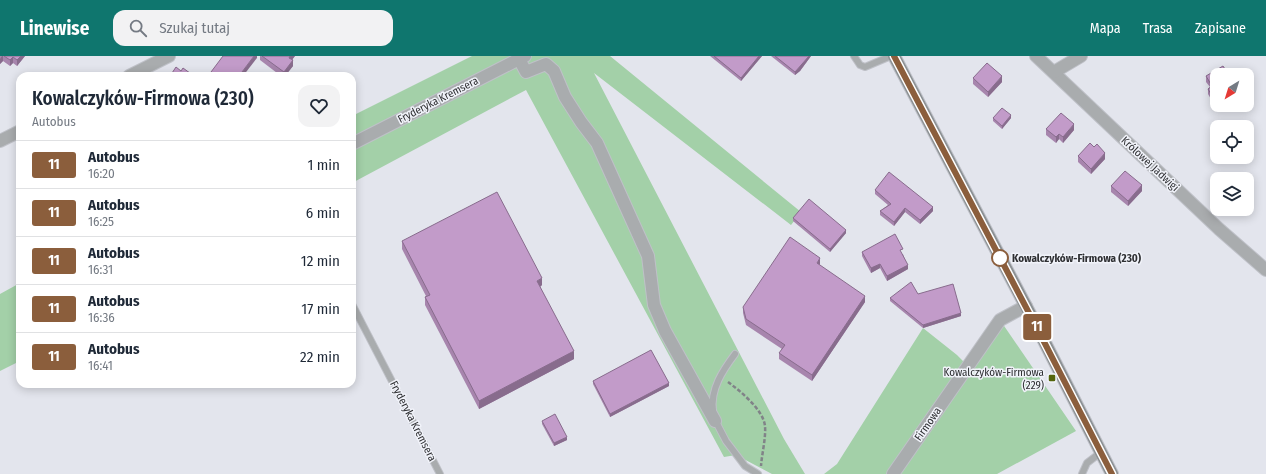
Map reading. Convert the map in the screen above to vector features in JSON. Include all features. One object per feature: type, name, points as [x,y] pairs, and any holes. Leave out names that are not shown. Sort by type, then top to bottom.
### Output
[{"type":"main road","points":[[893,56],[1026,306],[1112,474]]},
{"type":"street","points":[[137,72],[169,56]]},
{"type":"street","name":"Królowej Jadwigi","points":[[1036,56],[1219,229],[1266,270]]},
{"type":"street","points":[[1054,72],[1081,56]]},
{"type":"street","points":[[522,57],[526,72],[546,64],[554,71],[580,122],[597,142],[648,256],[654,305],[665,330],[715,421]]},
{"type":"street","name":"Fryderyka Kremsera","points":[[356,142],[522,57]]},
{"type":"street","points":[[0,141],[16,133]]},
{"type":"street","name":"Firmowa","points":[[893,474],[1000,320],[1026,306]]},
{"type":"lane","points":[[854,56],[860,65],[865,67],[893,56]]},
{"type":"lane","name":"Fryderyka Kremsera","points":[[356,312],[440,474]]},
{"type":"lane","points":[[735,354],[724,368],[714,393],[713,407],[715,421],[726,441],[745,466],[759,471]]},
{"type":"lane","points":[[1082,474],[1087,463],[1100,453]]},
{"type":"path","points":[[720,377],[749,399],[762,416],[765,424],[759,471]]},
{"type":"green space","points":[[472,56],[610,56],[801,212],[791,225],[594,73],[784,439],[805,474],[772,474],[736,455],[724,457],[526,90],[356,181],[356,114]]},
{"type":"green space","points":[[16,285],[16,363],[0,371],[0,294]]},
{"type":"green space","points":[[1000,320],[1076,431],[997,474],[824,474],[837,464],[923,328],[957,355],[968,366]]},
{"type":"building","points":[[4,56],[21,56],[17,60],[13,57],[10,60]]},
{"type":"building","points":[[223,56],[254,56],[242,72],[211,72]]},
{"type":"building","points":[[262,56],[290,56],[289,58],[293,60],[284,72]]},
{"type":"building","points":[[714,56],[759,56],[741,78]]},
{"type":"building","points":[[775,56],[809,56],[795,72]]},
{"type":"building","points":[[987,63],[1002,76],[988,92],[973,78]]},
{"type":"building","points":[[176,67],[181,71],[183,68],[188,72],[173,72]]},
{"type":"building","points":[[1210,74],[1210,83],[1206,76]]},
{"type":"building","points":[[1002,108],[1011,115],[1002,126],[993,118]]},
{"type":"building","points":[[1061,113],[1074,124],[1063,137],[1059,134],[1056,137],[1046,129]]},
{"type":"building","points":[[1090,143],[1094,147],[1097,144],[1105,153],[1091,169],[1078,156]]},
{"type":"building","points":[[1125,171],[1142,185],[1128,201],[1111,186]]},
{"type":"building","points":[[889,172],[933,207],[920,220],[905,208],[894,222],[880,211],[891,204],[875,190]]},
{"type":"building","points":[[497,192],[542,278],[537,281],[574,351],[479,401],[425,297],[430,295],[402,241]]},
{"type":"building","points":[[809,199],[846,230],[830,249],[793,218]]},
{"type":"building","points":[[895,234],[903,249],[900,250],[908,265],[887,276],[880,264],[871,268],[862,252]]},
{"type":"building","points":[[790,237],[820,258],[817,263],[865,296],[812,375],[779,353],[785,345],[746,319],[743,307]]},
{"type":"building","points":[[911,282],[918,294],[953,284],[961,313],[923,325],[890,298]]},
{"type":"building","points":[[651,350],[669,383],[610,414],[593,381]]},
{"type":"building","points":[[555,414],[567,437],[554,443],[542,421]]},
{"type":"bus line","name":"11","points":[[894,56],[1112,474]]},
{"type":"place","name":"Kowalczyków-Firmowa (230)","points":[[1000,258]]},
{"type":"place","name":"Kowalczyków-Firmowa (229)","points":[[1052,378]]}]
